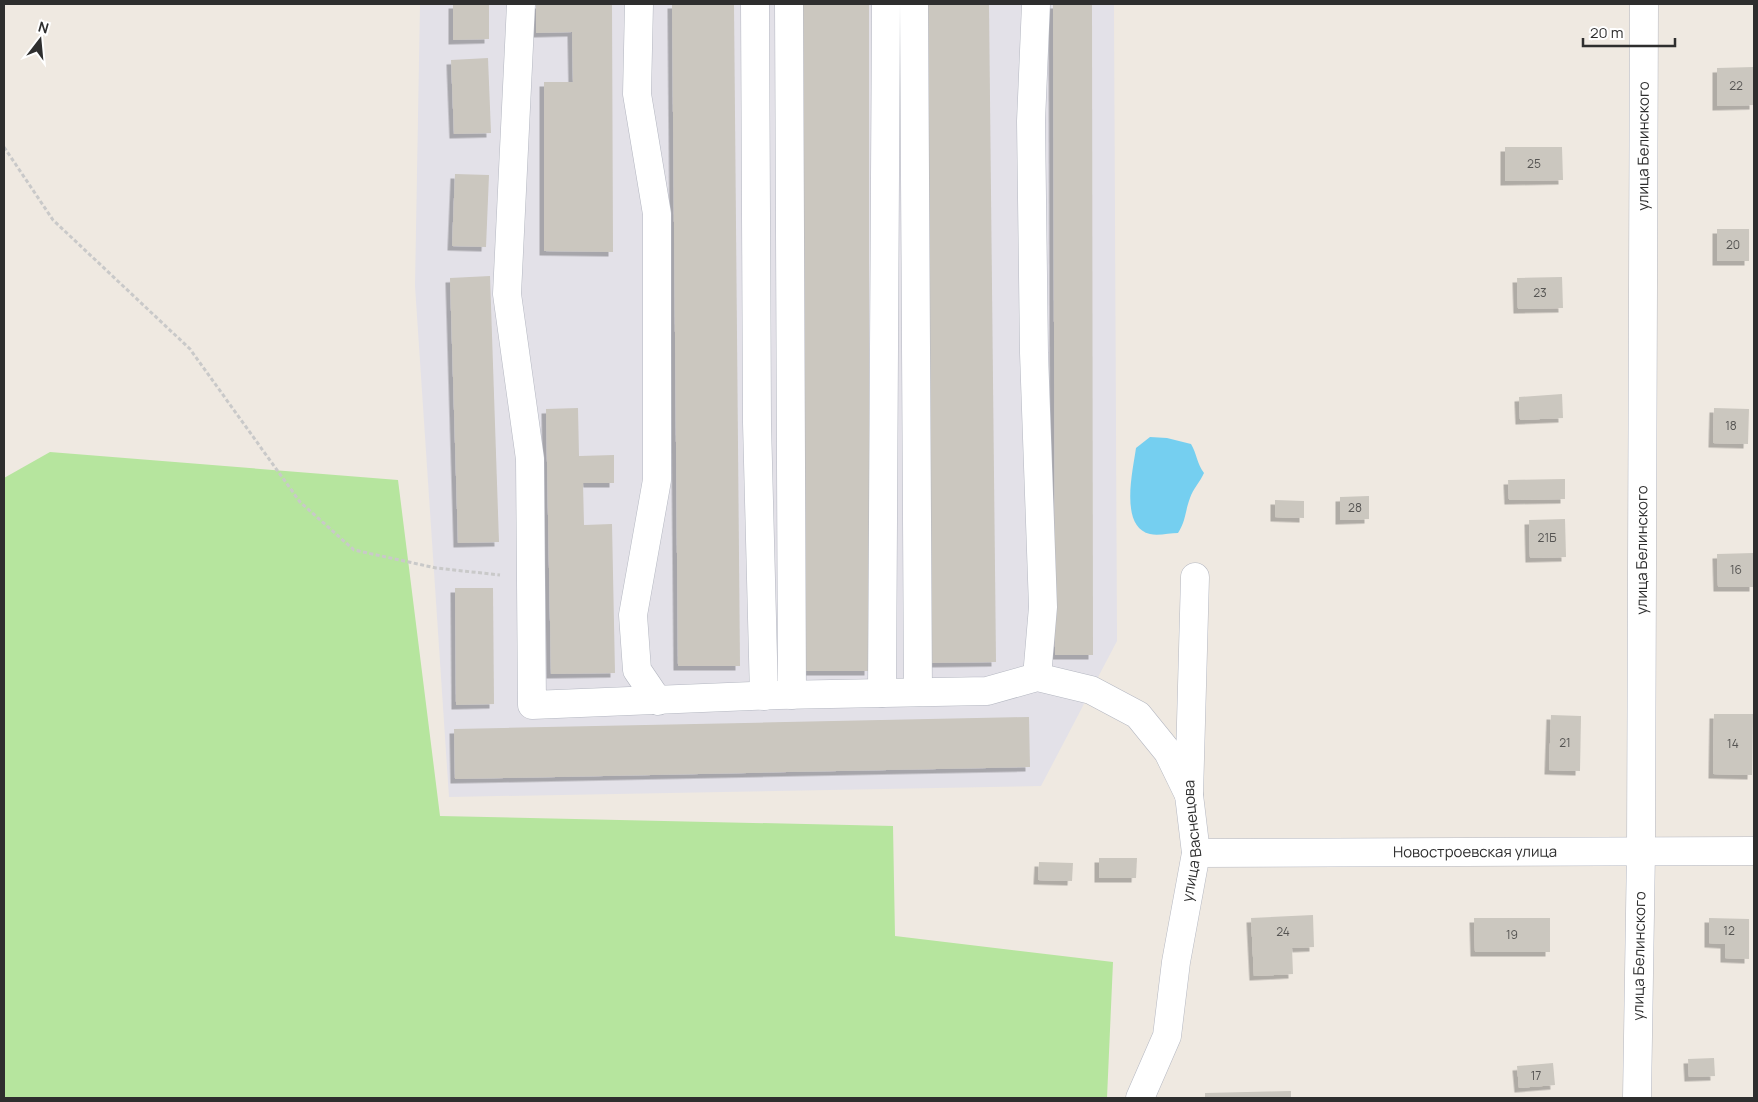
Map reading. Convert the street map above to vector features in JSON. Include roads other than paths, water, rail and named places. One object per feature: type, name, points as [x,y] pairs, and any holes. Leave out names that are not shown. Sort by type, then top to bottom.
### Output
[{"type":"street","points":[[521,4],[507,294],[530,459],[532,705],[792,695],[987,691],[1037,677],[1091,690],[1138,715],[1168,752],[1189,795]]},
{"type":"street","points":[[639,4],[637,94],[657,214],[658,480],[633,615],[637,670],[658,701]]},
{"type":"street","points":[[755,4],[757,423],[764,696]]},
{"type":"street","points":[[789,4],[792,695]]},
{"type":"street","points":[[882,693],[886,4]]},
{"type":"street","points":[[914,4],[918,692]]},
{"type":"street","points":[[1036,4],[1031,121],[1034,353],[1043,607],[1037,677]]},
{"type":"street","name":"улица Белинского","points":[[1638,1098],[1641,851],[1644,4]]},
{"type":"street","name":"улица Васнецова","points":[[1140,1098],[1167,1036],[1176,962],[1196,853],[1189,795],[1195,577]]},
{"type":"street","name":"Новостроевская улица","points":[[1196,853],[1754,851]]},
{"type":"water","points":[[1150,437],[1167,438],[1191,444],[1204,473],[1191,495],[1183,524],[1178,533],[1150,534],[1140,529],[1134,521],[1130,497],[1136,448]]}]
